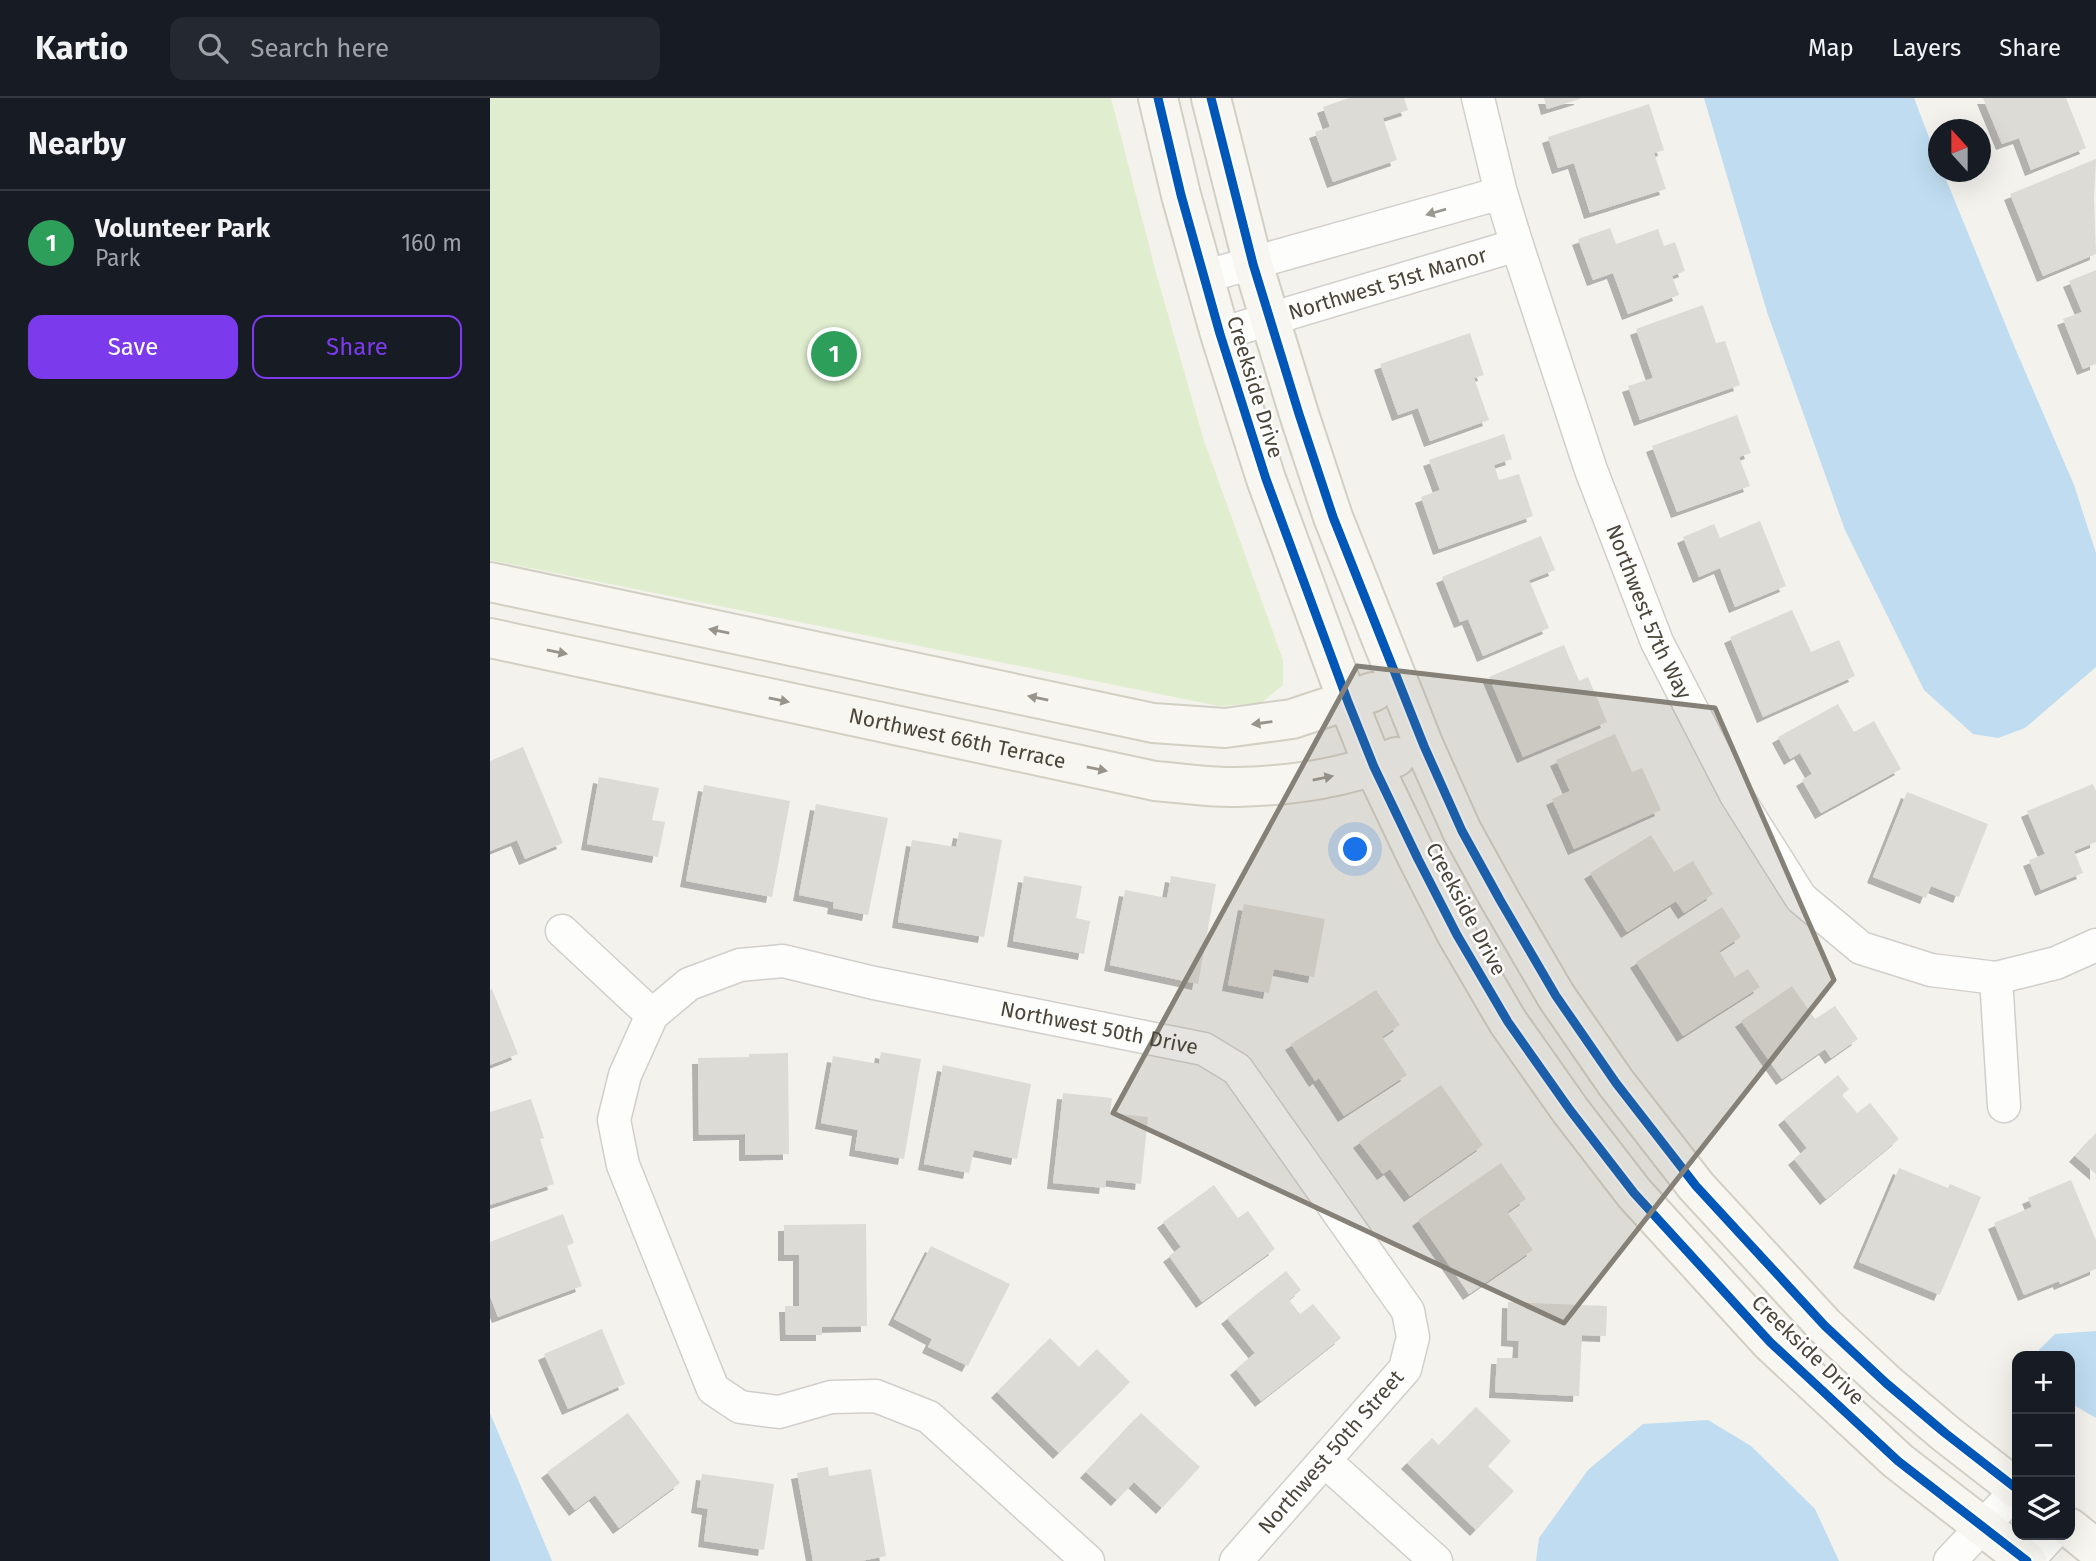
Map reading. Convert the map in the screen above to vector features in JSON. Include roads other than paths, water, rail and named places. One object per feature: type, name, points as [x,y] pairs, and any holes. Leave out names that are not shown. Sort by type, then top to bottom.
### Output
[{"type":"street","name":"Creekside Drive","points":[[1158,98],[1181,195],[1220,334],[1266,479],[1348,702],[1374,767],[1457,935],[1508,1022],[1570,1110],[1634,1193],[1770,1342],[1898,1461],[2027,1561]]},
{"type":"street","name":"Creekside Drive","points":[[1211,98],[1253,264],[1298,414],[1333,517],[1424,746],[1462,831],[1556,996],[1616,1083],[1696,1186],[1825,1326],[1886,1383],[2012,1485]]},
{"type":"street","name":"Northwest 57th Way","points":[[1478,98],[1517,245],[1591,470],[1657,642],[1736,795],[1801,898],[1861,948],[1931,970],[1996,978],[2056,963],[2096,945]]},
{"type":"street","points":[[1203,278],[1502,193]]},
{"type":"street","name":"Northwest 51st Manor","points":[[1220,334],[1517,245]]},
{"type":"street","points":[[490,582],[1153,723],[1225,728],[1292,719],[1348,702],[1398,682]]},
{"type":"street","name":"Northwest 66th Terrace","points":[[490,638],[1155,781],[1235,787],[1319,780],[1374,767],[1424,746]]},
{"type":"street","points":[[562,931],[652,1015]]},
{"type":"street","name":"Northwest 50th Drive","points":[[1088,1561],[929,1417],[876,1396],[831,1397],[779,1412],[740,1407],[713,1389],[623,1165],[614,1120],[625,1074],[652,1015],[690,984],[740,965],[783,961],[874,983],[1204,1049],[1237,1069],[1408,1311],[1413,1337]]},
{"type":"street","points":[[1996,978],[2004,1106]]},
{"type":"street","name":"Northwest 50th Street","points":[[1236,1561],[1405,1369],[1413,1337]]},
{"type":"street","points":[[1325,1461],[1436,1561]]},
{"type":"street","points":[[1950,1561],[2012,1494]]},
{"type":"street","points":[[2075,1532],[2096,1549]]},
{"type":"street","points":[[2027,1561],[2046,1540]]},
{"type":"water","points":[[1704,98],[1914,98],[1928,135],[1928,182],[1947,182],[2074,485],[2096,553],[2096,667],[2025,728],[1998,738],[1973,734],[1924,690],[1845,530],[1767,312]]},
{"type":"water","points":[[2096,1331],[2096,1418],[2075,1406],[2075,1351],[2039,1351],[2055,1334]]},
{"type":"water","points":[[490,1413],[552,1561],[490,1561]]},
{"type":"water","points":[[1708,1420],[1751,1446],[1815,1509],[1839,1561],[1536,1561],[1539,1538],[1588,1470],[1643,1424]]},
{"type":"place","name":"Volunteer Park","points":[[834,354]]}]
